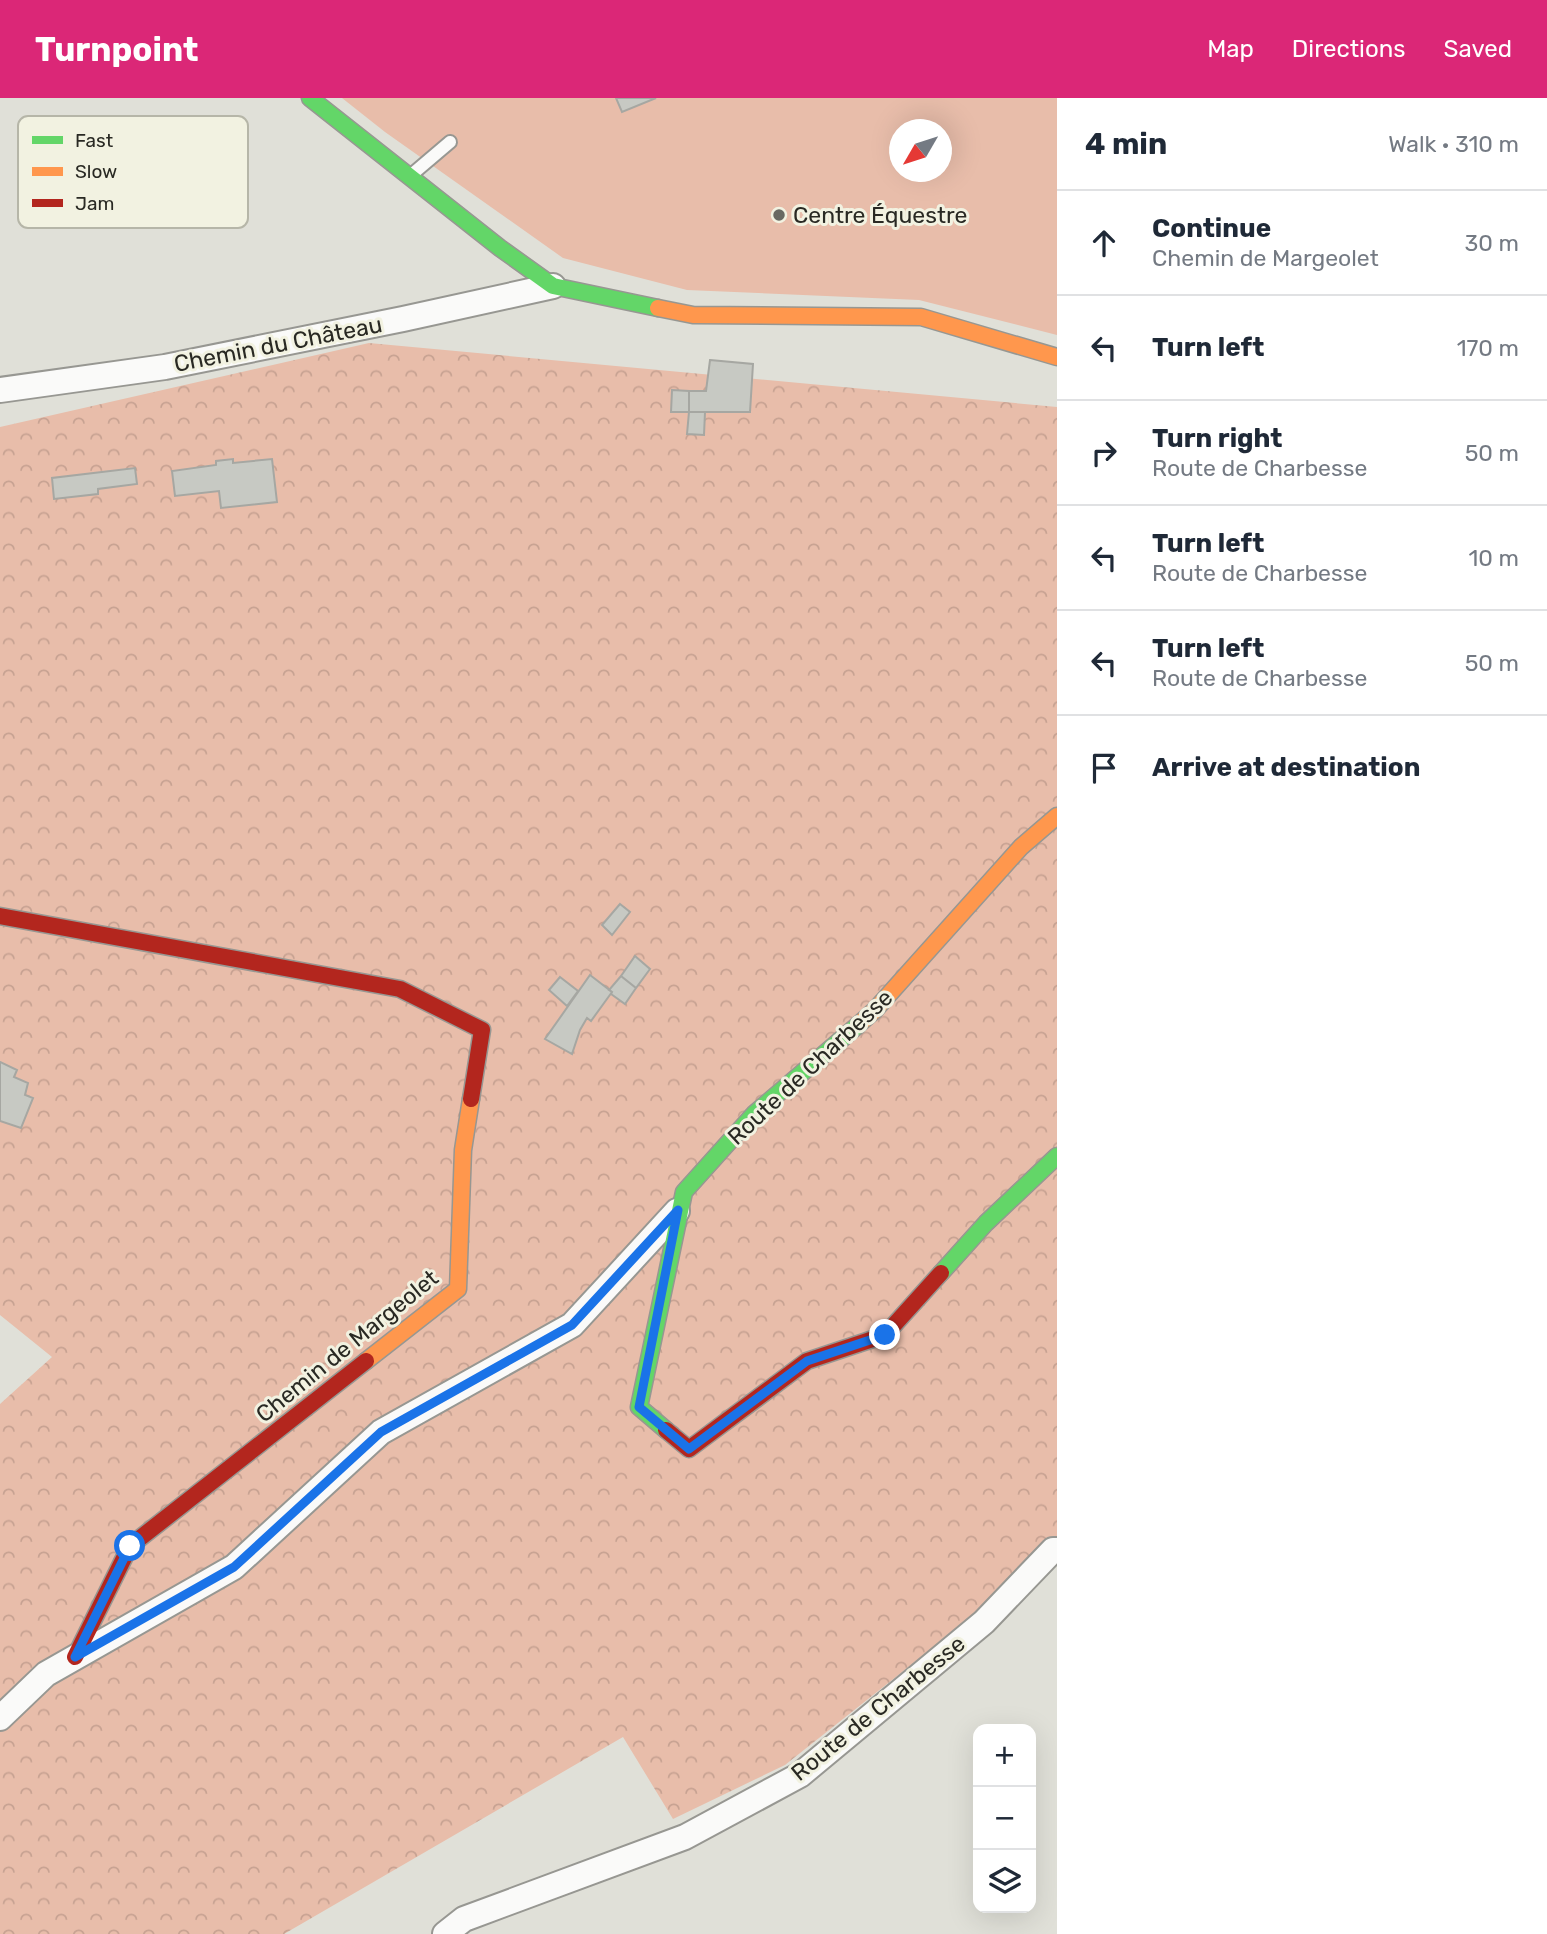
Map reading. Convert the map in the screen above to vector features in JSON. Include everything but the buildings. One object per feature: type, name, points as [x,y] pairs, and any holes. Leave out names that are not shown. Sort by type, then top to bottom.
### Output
[{"type":"street","points":[[310,98],[500,248],[553,286],[693,315],[921,317],[1057,357]]},
{"type":"street","name":"Chemin du Château","points":[[0,390],[165,367],[553,286]]},
{"type":"street","name":"Route de Charbesse","points":[[1057,816],[1021,847],[875,1010],[754,1114],[684,1192],[678,1210],[639,1407],[689,1449],[807,1361],[885,1335],[986,1223],[1057,1156]]},
{"type":"street","name":"Chemin de Margeolet","points":[[0,916],[400,989],[482,1030],[463,1150],[458,1289],[130,1546],[75,1657]]},
{"type":"street","points":[[0,1718],[46,1674],[234,1567],[381,1432],[572,1325],[678,1210]]},
{"type":"street","name":"Route de Charbesse","points":[[445,1934],[464,1919],[685,1837],[800,1775],[984,1622],[1054,1550],[1057,1550]]},
{"type":"lane","points":[[410,177],[450,142]]},
{"type":"green space","name":"Centre Équestre","points":[[342,98],[1057,98],[1057,335],[919,300],[687,290],[563,258],[385,132]]},
{"type":"green space","points":[[369,343],[1057,407],[1057,1549],[785,1765],[673,1819],[623,1737],[284,1934],[0,1934],[0,1404],[52,1357],[0,1315],[0,427]]},
{"type":"traffic: fast","points":[[310,98],[500,248],[553,286],[658,308]]},
{"type":"traffic: fast","points":[[666,1430],[639,1407],[684,1192],[754,1114],[858,1025]]},
{"type":"traffic: fast","points":[[941,1273],[986,1223],[1057,1156]]},
{"type":"traffic: slow","points":[[658,308],[693,315],[921,317],[1057,357]]},
{"type":"traffic: slow","points":[[858,1025],[875,1010],[1021,847],[1057,816]]},
{"type":"traffic: slow","points":[[366,1361],[458,1289],[463,1150],[471,1099]]},
{"type":"traffic: jam","points":[[0,916],[400,989],[482,1030],[471,1099]]},
{"type":"traffic: jam","points":[[666,1430],[689,1449],[807,1361],[885,1335],[941,1273]]},
{"type":"traffic: jam","points":[[75,1657],[130,1546],[366,1361]]},
{"type":"place","name":"Centre Équestre","points":[[779,215]]},
{"type":"route","points":[[130,1546],[75,1657],[234,1567],[381,1432],[572,1325],[678,1210],[639,1407],[689,1449],[807,1361],[885,1335]]}]
